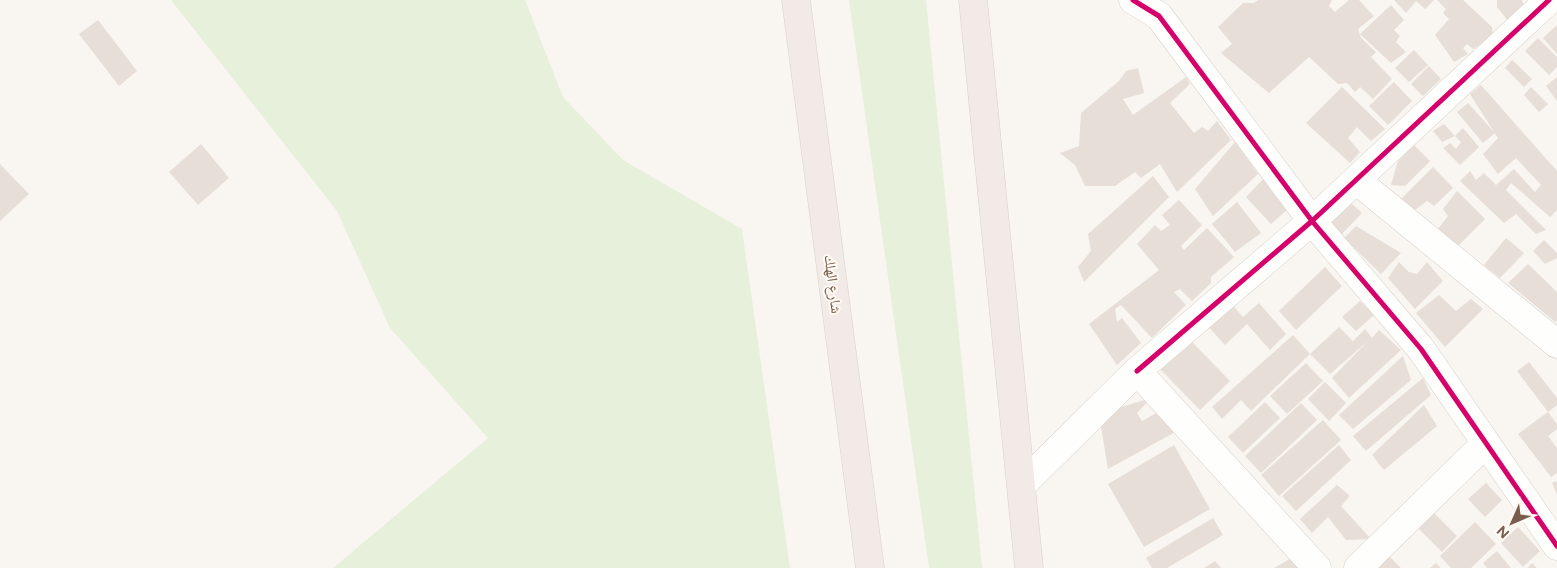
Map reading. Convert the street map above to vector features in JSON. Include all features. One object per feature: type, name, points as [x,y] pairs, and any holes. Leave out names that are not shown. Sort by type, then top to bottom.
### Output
[{"type":"highway","name":"شارع الهلك","points":[[796,0],[870,568]]},
{"type":"highway","points":[[972,0],[1030,568]]},
{"type":"street","points":[[1133,0],[1159,16],[1312,221],[1421,349],[1557,546]]},
{"type":"street","points":[[1022,485],[1137,371],[1312,221],[1549,0]]},
{"type":"street","points":[[1356,180],[1554,336]]},
{"type":"street","points":[[1137,371],[1317,568]]},
{"type":"street","points":[[1358,568],[1486,444]]},
{"type":"green space","points":[[171,0],[525,0],[563,97],[623,160],[742,229],[790,568],[333,568],[488,438],[390,328],[337,211]]},
{"type":"green space","points":[[849,0],[926,0],[982,568],[929,568]]},
{"type":"building","points":[[1258,0],[1332,0],[1329,6],[1335,12],[1349,0],[1359,0],[1374,16],[1358,29],[1361,38],[1376,52],[1371,57],[1392,79],[1373,99],[1360,87],[1355,92],[1347,83],[1338,84],[1309,57],[1269,93],[1221,53],[1232,44],[1218,27],[1243,3],[1254,3]]},
{"type":"building","points":[[1394,0],[1434,0],[1425,9],[1416,1],[1406,13]]},
{"type":"building","points":[[1437,0],[1463,0],[1492,27],[1493,37],[1473,49],[1467,44],[1463,48],[1468,54],[1454,62],[1435,35],[1449,19],[1443,13],[1446,9]]},
{"type":"building","points":[[1497,0],[1522,0],[1524,7],[1508,21],[1497,7]]},
{"type":"building","points":[[1391,5],[1404,20],[1394,30],[1400,36],[1396,42],[1406,52],[1391,63],[1360,34]]},
{"type":"building","points":[[98,20],[137,71],[119,86],[79,34]]},
{"type":"building","points":[[1557,25],[1557,54],[1543,38]]},
{"type":"building","points":[[1538,38],[1557,57],[1557,67],[1549,75],[1525,51]]},
{"type":"building","points":[[1414,50],[1428,65],[1409,82],[1395,68]]},
{"type":"building","points":[[1512,60],[1532,79],[1524,87],[1505,68]]},
{"type":"building","points":[[1429,66],[1441,79],[1423,96],[1411,84]]},
{"type":"building","points":[[1138,68],[1144,93],[1123,99],[1133,115],[1186,77],[1190,84],[1170,103],[1194,133],[1202,127],[1208,131],[1217,121],[1231,140],[1177,192],[1160,164],[1141,178],[1135,172],[1115,186],[1085,186],[1075,165],[1060,153],[1079,146],[1081,113],[1119,81],[1126,71]]},
{"type":"building","points":[[1557,77],[1557,101],[1546,86]]},
{"type":"building","points":[[1394,82],[1412,101],[1388,125],[1369,106]]},
{"type":"building","points":[[1481,85],[1557,171],[1557,210],[1550,217],[1511,183],[1506,190],[1546,230],[1536,234],[1516,214],[1504,223],[1460,181],[1470,171],[1476,180],[1484,173],[1496,185],[1514,169],[1535,192],[1541,185],[1516,158],[1498,174],[1483,154],[1498,138],[1470,94]]},
{"type":"building","points":[[1342,87],[1385,129],[1371,141],[1357,127],[1348,138],[1360,152],[1350,163],[1306,123]]},
{"type":"building","points":[[1531,87],[1548,104],[1539,112],[1524,95]]},
{"type":"building","points":[[1468,103],[1495,133],[1483,143],[1457,112]]},
{"type":"building","points":[[1444,124],[1455,136],[1442,142],[1433,131]]},
{"type":"building","points":[[1463,128],[1479,147],[1460,165],[1443,148],[1450,143],[1456,149],[1461,142],[1455,136]]},
{"type":"building","points":[[1235,142],[1258,174],[1213,216],[1195,189]]},
{"type":"building","points":[[201,144],[229,178],[198,205],[169,172]]},
{"type":"building","points":[[1414,145],[1430,161],[1405,186],[1391,185],[1398,161]]},
{"type":"building","points":[[0,164],[29,194],[0,221]]},
{"type":"building","points":[[1433,167],[1453,188],[1434,206],[1427,201],[1411,213],[1399,201]]},
{"type":"building","points":[[1153,176],[1169,197],[1084,282],[1078,267],[1091,251],[1088,234]]},
{"type":"building","points":[[1266,176],[1289,208],[1271,224],[1246,197]]},
{"type":"building","points":[[1457,191],[1485,219],[1457,247],[1434,234],[1448,216],[1443,209]]},
{"type":"building","points":[[1341,194],[1362,213],[1341,235],[1323,216]]},
{"type":"building","points":[[1179,200],[1202,225],[1181,246],[1184,250],[1207,228],[1234,257],[1211,277],[1211,283],[1192,301],[1180,289],[1174,292],[1186,305],[1152,338],[1121,305],[1115,309],[1117,322],[1122,318],[1141,343],[1117,365],[1089,324],[1159,270],[1137,244],[1155,225],[1161,231],[1170,225],[1162,215]]},
{"type":"building","points":[[1237,202],[1261,233],[1235,252],[1212,224]]},
{"type":"building","points":[[1356,226],[1401,253],[1381,274],[1344,238]]},
{"type":"building","points":[[1506,238],[1524,253],[1500,278],[1484,265]]},
{"type":"building","points":[[1544,240],[1557,253],[1557,258],[1545,264],[1533,251]]},
{"type":"building","points":[[1399,262],[1409,272],[1417,274],[1427,262],[1443,281],[1415,309],[1388,278]]},
{"type":"building","points":[[1528,264],[1557,292],[1557,320],[1555,322],[1508,283]]},
{"type":"building","points":[[1325,267],[1342,286],[1296,330],[1279,311]]},
{"type":"building","points":[[1439,295],[1456,311],[1471,299],[1483,309],[1445,347],[1416,313]]},
{"type":"building","points":[[1229,301],[1243,317],[1259,303],[1286,334],[1270,350],[1247,324],[1225,345],[1205,323]]},
{"type":"building","points":[[1360,301],[1374,315],[1356,331],[1342,317]]},
{"type":"building","points":[[1339,327],[1353,341],[1365,329],[1372,338],[1379,330],[1401,350],[1349,398],[1332,378],[1368,341],[1330,374],[1310,354]]},
{"type":"building","points":[[1293,335],[1310,354],[1251,411],[1241,400],[1222,419],[1212,407]]},
{"type":"building","points":[[1190,340],[1230,381],[1200,410],[1160,369]]},
{"type":"building","points":[[1403,356],[1411,380],[1353,429],[1339,415]]},
{"type":"building","points":[[1529,362],[1557,398],[1557,405],[1548,412],[1517,371]]},
{"type":"building","points":[[1306,363],[1323,381],[1287,414],[1270,396]]},
{"type":"building","points":[[1423,378],[1431,395],[1366,451],[1353,436]]},
{"type":"building","points":[[1325,382],[1346,403],[1329,421],[1308,399]]},
{"type":"building","points":[[1151,398],[1137,413],[1142,421],[1162,410],[1177,431],[1108,469],[1099,414]]},
{"type":"building","points":[[1265,402],[1280,418],[1243,453],[1228,437]]},
{"type":"building","points":[[1301,403],[1317,420],[1261,473],[1245,456]]},
{"type":"building","points":[[1424,405],[1437,426],[1384,470],[1372,455]]},
{"type":"building","points":[[1548,412],[1557,424],[1557,429],[1548,436],[1557,448],[1557,473],[1551,477],[1518,434]]},
{"type":"building","points":[[1323,420],[1341,440],[1279,496],[1261,475]]},
{"type":"building","points":[[1174,445],[1210,509],[1144,547],[1108,484]]},
{"type":"building","points":[[1339,445],[1351,460],[1296,511],[1282,496]]},
{"type":"building","points":[[1557,481],[1557,494],[1552,483]]},
{"type":"building","points":[[1486,483],[1502,500],[1485,517],[1468,499]]},
{"type":"building","points":[[1337,485],[1350,496],[1341,506],[1371,539],[1346,540],[1328,517],[1312,533],[1300,519]]},
{"type":"building","points":[[1433,512],[1457,536],[1442,552],[1418,528]]},
{"type":"building","points":[[1213,518],[1223,535],[1167,568],[1152,568],[1146,558]]},
{"type":"building","points":[[1475,522],[1496,544],[1471,568],[1451,568],[1440,556]]},
{"type":"building","points":[[1518,527],[1540,551],[1523,567],[1501,543]]},
{"type":"building","points":[[1497,551],[1511,568],[1487,568],[1483,563]]},
{"type":"building","points":[[1297,555],[1307,568],[1274,568]]},
{"type":"building","points":[[1388,555],[1401,568],[1374,568]]},
{"type":"building","points":[[1215,561],[1221,568],[1204,568]]},
{"type":"building","points":[[1436,563],[1441,568],[1430,568]]},
{"type":"building","points":[[1532,563],[1537,568],[1527,568]]},
{"type":"cycle path","points":[[1133,0],[1159,16],[1312,221],[1421,349],[1557,546]]},
{"type":"cycle path","points":[[1137,371],[1312,221],[1549,0]]}]
